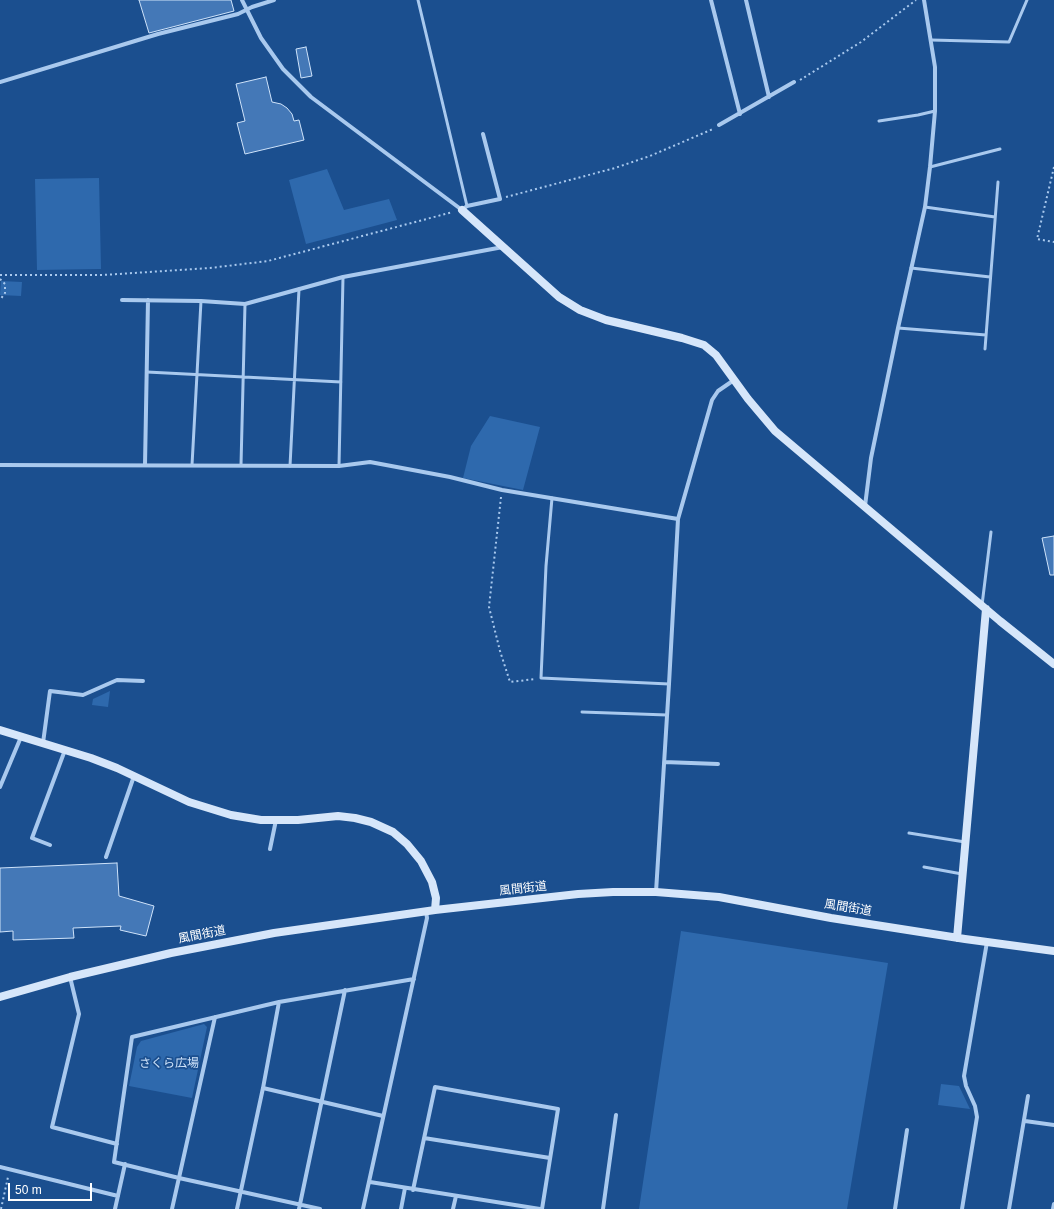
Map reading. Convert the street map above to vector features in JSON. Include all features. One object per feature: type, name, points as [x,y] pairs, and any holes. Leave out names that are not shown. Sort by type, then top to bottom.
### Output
[{"type":"street","points":[[242,0],[261,38],[283,69],[311,97],[465,208],[504,247],[559,297],[580,310],[606,320],[682,338],[704,345],[716,355],[748,399],[775,431],[865,508],[1054,664]]},
{"type":"street","points":[[0,82],[158,34],[238,14],[252,7],[274,0]]},
{"type":"street","points":[[711,0],[740,114]]},
{"type":"street","points":[[746,0],[770,97]]},
{"type":"street","points":[[865,508],[871,458],[924,207],[930,167],[935,111],[935,67],[924,0]]},
{"type":"street","points":[[719,125],[794,82]]},
{"type":"street","points":[[465,208],[500,199],[483,134]]},
{"type":"street","points":[[122,300],[201,301],[245,304],[344,277],[504,247]]},
{"type":"street","points":[[146,465],[148,300]]},
{"type":"street","points":[[656,892],[678,519],[712,400],[718,391],[734,380]]},
{"type":"street","points":[[0,465],[339,466],[370,462],[450,477],[502,490],[678,519]]},
{"type":"street","points":[[957,938],[984,607]]},
{"type":"street","points":[[43,743],[50,691],[83,695],[117,680],[143,681]]},
{"type":"street","points":[[0,730],[91,758],[189,802],[230,815],[261,820],[298,820],[338,816],[371,822],[393,832],[407,844],[421,861],[432,882],[436,898],[435,910]]},
{"type":"street","points":[[0,787],[21,737]]},
{"type":"street","points":[[50,845],[32,838],[65,750]]},
{"type":"street","points":[[664,762],[718,764]]},
{"type":"street","points":[[106,857],[134,776]]},
{"type":"street","points":[[270,849],[276,819]]},
{"type":"street","name":"風間街道","points":[[0,997],[70,977],[171,953],[274,933],[426,911],[578,894],[613,892],[656,892],[719,897],[831,918],[957,938],[1054,951]]},
{"type":"street","points":[[363,1209],[427,918],[426,911]]},
{"type":"street","points":[[962,1209],[977,1117],[976,1106],[966,1086],[964,1076],[986,942]]},
{"type":"street","points":[[70,977],[79,1014],[52,1127],[117,1144]]},
{"type":"street","points":[[320,1209],[299,1207],[114,1162],[132,1037],[279,1002],[414,979]]},
{"type":"street","points":[[299,1207],[345,990]]},
{"type":"street","points":[[237,1209],[263,1088],[279,1002]]},
{"type":"street","points":[[172,1209],[215,1017]]},
{"type":"street","points":[[370,1182],[413,1190],[541,1209],[558,1109],[435,1087],[413,1190]]},
{"type":"street","points":[[263,1088],[383,1116]]},
{"type":"street","points":[[1009,1209],[1028,1096]]},
{"type":"street","points":[[603,1209],[616,1115]]},
{"type":"street","points":[[1025,1121],[1054,1125]]},
{"type":"street","points":[[895,1209],[907,1130]]},
{"type":"street","points":[[424,1138],[550,1158]]},
{"type":"street","points":[[115,1209],[125,1164]]},
{"type":"street","points":[[0,1167],[118,1196]]},
{"type":"street","points":[[401,1209],[404,1188]]},
{"type":"street","points":[[453,1209],[456,1196]]},
{"type":"street","points":[[1053,1209],[1054,1204]]},
{"type":"lane","points":[[418,0],[465,208]]},
{"type":"lane","points":[[931,40],[1009,42],[1027,0]]},
{"type":"lane","points":[[879,121],[935,111]]},
{"type":"lane","points":[[930,167],[1000,149]]},
{"type":"lane","points":[[985,349],[998,182]]},
{"type":"lane","points":[[924,207],[996,217]]},
{"type":"lane","points":[[911,268],[990,276]]},
{"type":"lane","points":[[339,466],[344,277]]},
{"type":"lane","points":[[290,466],[299,289]]},
{"type":"lane","points":[[192,465],[201,301]]},
{"type":"lane","points":[[241,466],[245,304]]},
{"type":"lane","points":[[898,328],[986,335]]},
{"type":"lane","points":[[147,372],[341,382]]},
{"type":"lane","points":[[552,498],[546,566],[541,678],[669,684]]},
{"type":"lane","points":[[984,607],[991,532]]},
{"type":"lane","points":[[582,712],[667,715]]},
{"type":"lane","points":[[909,833],[965,842]]},
{"type":"lane","points":[[924,867],[962,874]]},
{"type":"path","points":[[794,82],[798,82],[861,42],[916,0]]},
{"type":"path","points":[[500,199],[557,185],[615,168],[650,156],[719,125]]},
{"type":"path","points":[[1054,167],[1037,239],[1054,242]]},
{"type":"path","points":[[0,275],[103,275],[210,268],[268,261],[465,208]]},
{"type":"path","points":[[0,279],[5,284],[5,293],[0,300]]},
{"type":"path","points":[[502,490],[489,607],[500,651],[510,682],[541,678]]},
{"type":"path","points":[[1,1209],[10,1169]]},
{"type":"green space","points":[[327,169],[344,210],[389,199],[397,220],[306,244],[289,180]]},
{"type":"green space","points":[[99,178],[101,269],[37,270],[35,179]]},
{"type":"green space","points":[[1,281],[22,282],[21,296],[0,295]]},
{"type":"green space","points":[[490,416],[540,427],[523,490],[463,478],[471,446]]},
{"type":"green space","points":[[110,691],[108,707],[92,705],[93,699]]},
{"type":"green space","points":[[681,931],[888,963],[847,1209],[639,1209]]},
{"type":"green space","name":"さくら広場","points":[[204,1024],[207,1027],[192,1098],[129,1086],[137,1047],[141,1041]]},
{"type":"green space","points":[[941,1084],[959,1086],[970,1109],[938,1105]]},
{"type":"building","points":[[139,0],[231,0],[234,11],[149,33]]},
{"type":"building","points":[[306,47],[312,76],[301,78],[296,49]]},
{"type":"building","points":[[266,77],[272,102],[281,104],[287,108],[292,114],[294,121],[299,120],[304,140],[245,154],[237,123],[245,121],[236,84]]},
{"type":"building","points":[[1054,536],[1054,575],[1050,575],[1042,538]]},
{"type":"building","points":[[117,863],[119,896],[154,906],[146,936],[120,930],[121,926],[73,928],[74,938],[13,940],[13,931],[0,932],[0,868]]}]
